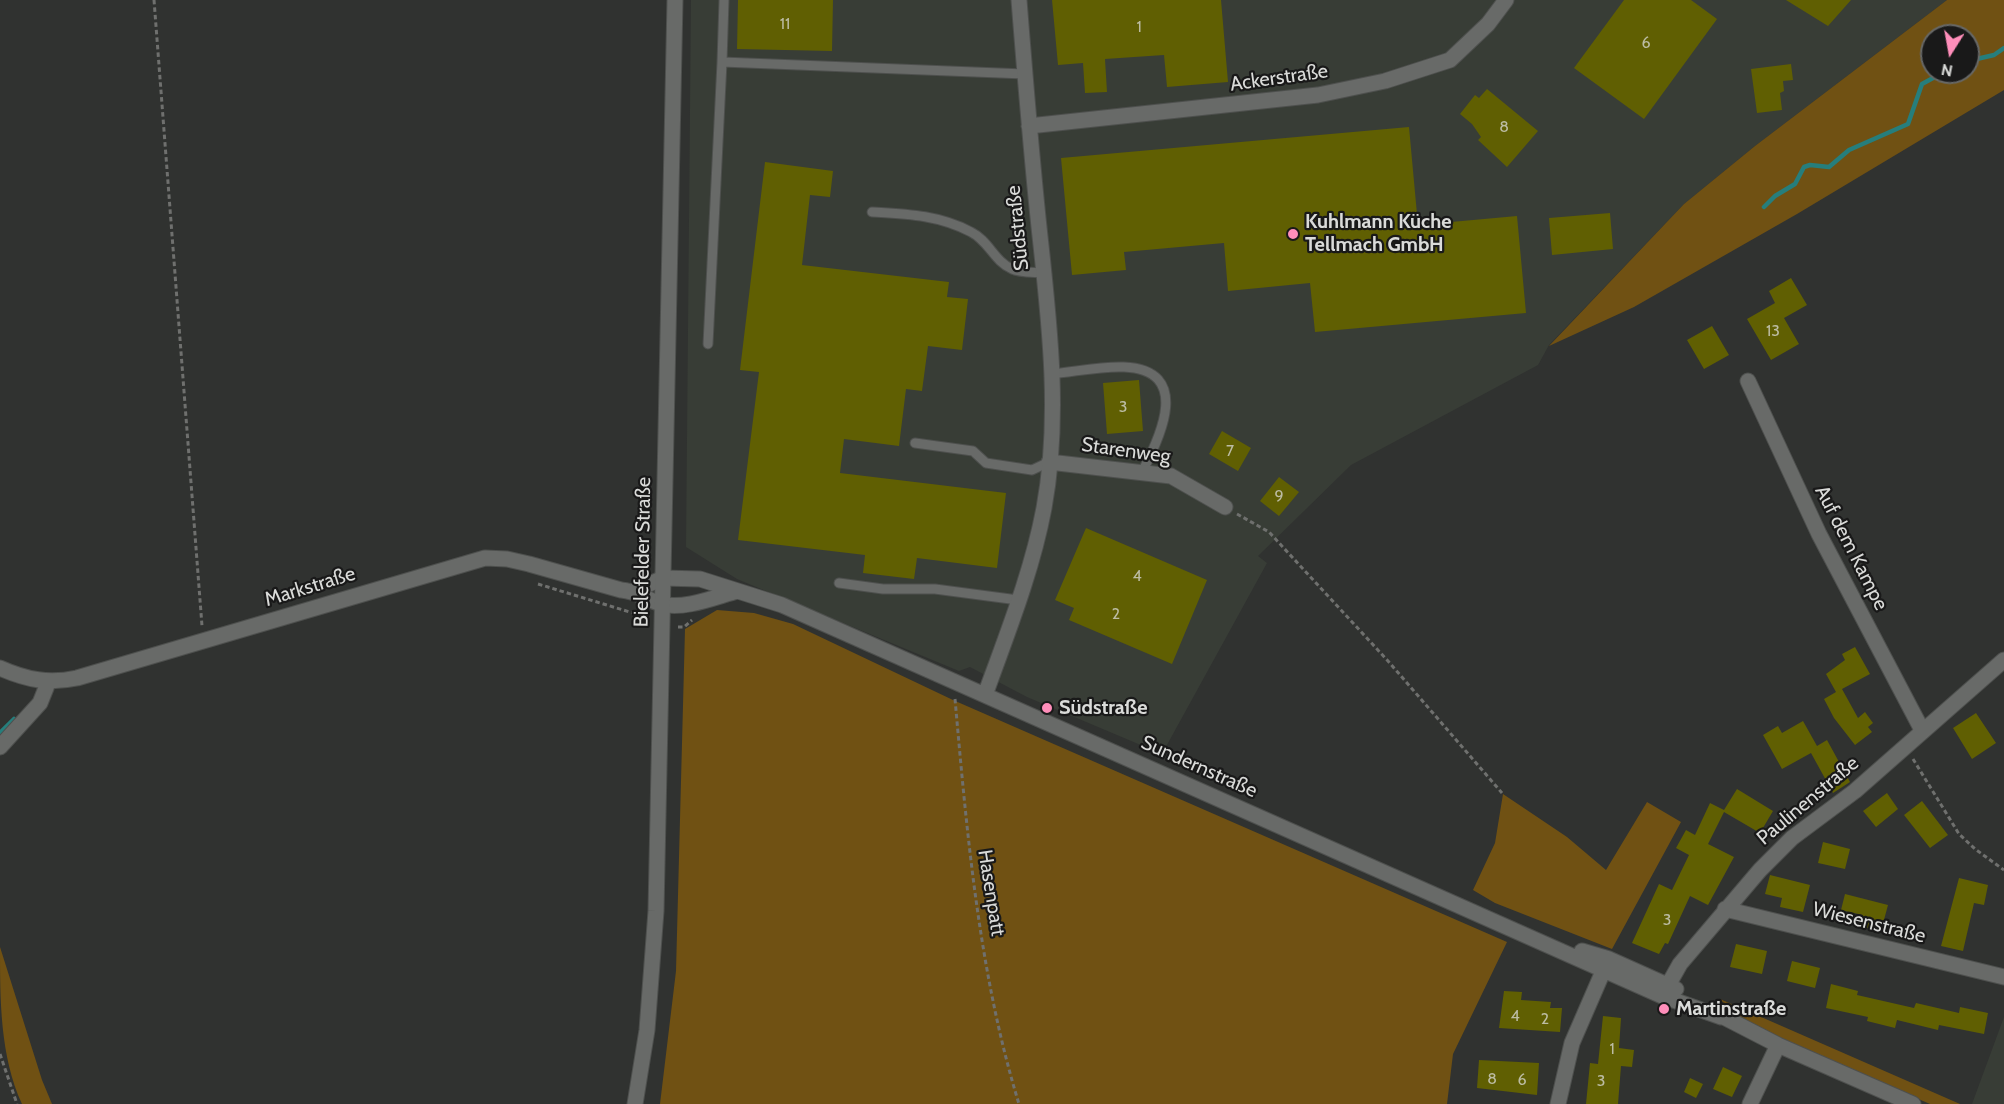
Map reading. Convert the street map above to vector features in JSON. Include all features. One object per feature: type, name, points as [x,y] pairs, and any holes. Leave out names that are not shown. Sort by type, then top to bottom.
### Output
[{"type":"street","name":"Bielefelder Straße","points":[[635,1104],[647,1030],[656,911],[675,0]]},
{"type":"street","name":"Südstraße","points":[[985,695],[1018,600],[1044,509],[1049,462],[1050,374],[1044,273],[1019,0]]},
{"type":"street","name":"Ackerstraße","points":[[1029,126],[1318,95],[1384,81],[1450,60],[1488,24],[1506,0]]},
{"type":"street","name":"Auf dem Kampe","points":[[1748,381],[1819,534],[1922,730]]},
{"type":"street","name":"Starenweg","points":[[1049,462],[1171,476],[1225,507]]},
{"type":"street","name":"Markstraße","points":[[0,668],[48,683],[77,678],[485,558],[507,559],[621,590],[634,591],[662,604]]},
{"type":"street","points":[[634,591],[663,578]]},
{"type":"street","name":"Sundernstraße","points":[[663,578],[700,579],[782,605],[1544,941],[1606,964],[1665,990],[1778,1045],[1913,1104]]},
{"type":"street","points":[[662,604],[688,603],[737,591]]},
{"type":"street","name":"Paulinenstraße","points":[[1665,990],[1725,909],[1792,838],[1855,791],[2004,660]]},
{"type":"street","points":[[0,747],[40,703],[48,683]]},
{"type":"street","name":"Wiesenstraße","points":[[1725,909],[2004,977]]},
{"type":"street","points":[[1558,1104],[1572,1043],[1606,964]]},
{"type":"street","points":[[1750,1104],[1778,1045]]},
{"type":"lane","points":[[708,344],[724,0]]},
{"type":"lane","points":[[722,62],[1024,74]]},
{"type":"lane","points":[[872,212],[922,214],[955,224],[982,239],[1000,261],[1013,270],[1044,273]]},
{"type":"lane","points":[[1050,374],[1124,367],[1145,371],[1158,378],[1165,389],[1167,405],[1162,429],[1142,472]]},
{"type":"lane","points":[[915,443],[973,451],[986,463],[1032,470],[1049,462]]},
{"type":"lane","points":[[839,583],[883,589],[935,589],[1018,600]]},
{"type":"path","points":[[154,0],[203,641]]},
{"type":"path","points":[[1225,507],[1269,532],[1388,661],[1502,793]]},
{"type":"path","points":[[536,584],[633,613],[640,625],[684,627],[697,617]]},
{"type":"path","name":"Hasenpatt","points":[[958,682],[955,693],[966,824],[989,978],[1005,1058],[1019,1104]]},
{"type":"path","points":[[1905,746],[1959,834],[2004,870]]},
{"type":"path","points":[[0,1054],[17,1104]]},
{"type":"shaded area","points":[[691,0],[1947,0],[1755,146],[1684,204],[1549,345],[1538,365],[1351,465],[1258,556],[1267,563],[1162,754],[1027,697],[970,667],[959,671],[737,579],[686,547]]},
{"type":"shaded area","points":[[1947,0],[2004,0],[2004,90],[1797,214],[1634,307],[1549,346],[1684,204],[1755,146]]},
{"type":"shaded area","points":[[717,610],[754,613],[793,624],[953,700],[1507,942],[1453,1054],[1447,1104],[660,1104],[676,971],[685,629]]},
{"type":"shaded area","points":[[1503,794],[1567,837],[1606,870],[1647,802],[1681,822],[1612,949],[1495,903],[1473,890],[1495,843]]},
{"type":"shaded area","points":[[0,947],[42,1080],[52,1104],[22,1104],[15,1086],[5,1047],[0,987]]},
{"type":"shaded area","points":[[1720,999],[1960,1104],[1930,1104],[1770,1035],[1734,1014]]},
{"type":"shaded area","points":[[2004,1017],[2004,1104],[1972,1104]]},
{"type":"building","points":[[738,0],[833,0],[832,51],[737,49]]},
{"type":"building","points":[[1052,0],[1221,0],[1228,82],[1167,87],[1164,55],[1105,59],[1107,92],[1085,93],[1083,63],[1058,65]]},
{"type":"building","points":[[1624,0],[1691,0],[1717,19],[1644,119],[1574,68]]},
{"type":"building","points":[[1786,0],[1851,0],[1828,26]]},
{"type":"building","points":[[1791,64],[1793,80],[1783,81],[1784,91],[1780,93],[1782,110],[1757,113],[1751,69]]},
{"type":"building","points":[[1487,89],[1538,131],[1507,167],[1478,140],[1481,137],[1472,124],[1460,114],[1475,95],[1479,98]]},
{"type":"building","name":"Kuhlmann Küche Tellmach GmbH","points":[[1409,127],[1418,225],[1517,216],[1526,313],[1315,332],[1310,283],[1228,291],[1224,243],[1124,252],[1126,270],[1072,275],[1061,158]]},
{"type":"building","points":[[765,162],[833,171],[830,197],[810,195],[802,265],[949,282],[947,297],[968,299],[962,350],[928,346],[922,391],[906,389],[899,446],[844,439],[840,473],[1006,493],[997,568],[917,558],[914,579],[863,573],[865,555],[738,540],[759,372],[740,370]]},
{"type":"building","points":[[1610,213],[1613,249],[1552,255],[1549,218]]},
{"type":"building","points":[[1791,278],[1807,305],[1784,318],[1799,344],[1771,360],[1747,319],[1775,303],[1769,291]]},
{"type":"building","points":[[1712,326],[1729,355],[1704,369],[1687,340]]},
{"type":"building","points":[[1139,380],[1143,431],[1107,434],[1103,383]]},
{"type":"building","points":[[1222,431],[1251,448],[1238,471],[1209,454]]},
{"type":"building","points":[[1279,477],[1299,492],[1279,516],[1260,501]]},
{"type":"building","points":[[1086,528],[1207,580],[1172,664],[1069,620],[1074,608],[1055,600]]},
{"type":"building","points":[[1855,647],[1870,674],[1842,689],[1858,718],[1865,712],[1873,723],[1868,727],[1872,732],[1855,745],[1834,718],[1824,699],[1836,692],[1826,674],[1845,660],[1842,654]]},
{"type":"building","points":[[1976,713],[1996,743],[1972,759],[1953,728]]},
{"type":"building","points":[[1803,721],[1817,746],[1827,740],[1850,782],[1833,793],[1811,753],[1782,769],[1763,735],[1778,726],[1782,733]]},
{"type":"building","points":[[1737,789],[1773,811],[1760,833],[1724,812],[1708,844],[1734,857],[1708,905],[1690,896],[1668,944],[1665,943],[1659,954],[1632,943],[1659,884],[1672,890],[1689,855],[1676,848],[1686,830],[1695,835],[1710,803],[1724,810]]},
{"type":"building","points":[[1887,793],[1898,809],[1876,827],[1863,811]]},
{"type":"building","points":[[1922,801],[1948,835],[1930,848],[1904,815]]},
{"type":"building","points":[[1823,842],[1850,849],[1845,869],[1818,863]]},
{"type":"building","points":[[1770,875],[1810,885],[1803,912],[1780,907],[1782,898],[1765,894]]},
{"type":"building","points":[[1959,878],[1988,885],[1984,905],[1974,903],[1963,951],[1941,946]]},
{"type":"building","points":[[1845,894],[1888,905],[1881,931],[1860,926],[1863,915],[1841,910]]},
{"type":"building","points":[[1736,944],[1767,951],[1762,974],[1730,967]]},
{"type":"building","points":[[1792,961],[1820,968],[1815,988],[1787,981]]},
{"type":"building","points":[[1831,984],[1858,991],[1857,995],[1914,1008],[1916,1003],[1959,1013],[1960,1007],[1988,1013],[1984,1034],[1939,1025],[1938,1030],[1897,1020],[1895,1028],[1867,1021],[1868,1017],[1826,1008]]},
{"type":"building","points":[[1504,991],[1522,992],[1521,1000],[1551,1002],[1550,1008],[1562,1008],[1560,1032],[1499,1028]]},
{"type":"building","points":[[1603,1016],[1621,1018],[1619,1048],[1634,1050],[1632,1067],[1621,1066],[1618,1104],[1586,1104],[1590,1063],[1598,1064]]},
{"type":"building","points":[[1479,1060],[1539,1063],[1537,1095],[1477,1088]]},
{"type":"building","points":[[1723,1067],[1742,1076],[1732,1097],[1713,1089]]},
{"type":"building","points":[[1690,1078],[1703,1084],[1696,1098],[1684,1092]]},
{"type":"waterway","points":[[1980,58],[1994,55],[2004,48]]},
{"type":"waterway","points":[[1764,207],[1775,196],[1795,184],[1804,167],[1810,165],[1829,167],[1849,150],[1908,124],[1922,84]]},
{"type":"waterway","points":[[0,733],[14,719]]},
{"type":"place","name":"Kuhlmann Küche Tellmach GmbH","points":[[1293,234]]},
{"type":"place","name":"Südstraße","points":[[1047,708]]},
{"type":"place","name":"Martinstraße","points":[[1664,1009]]}]
